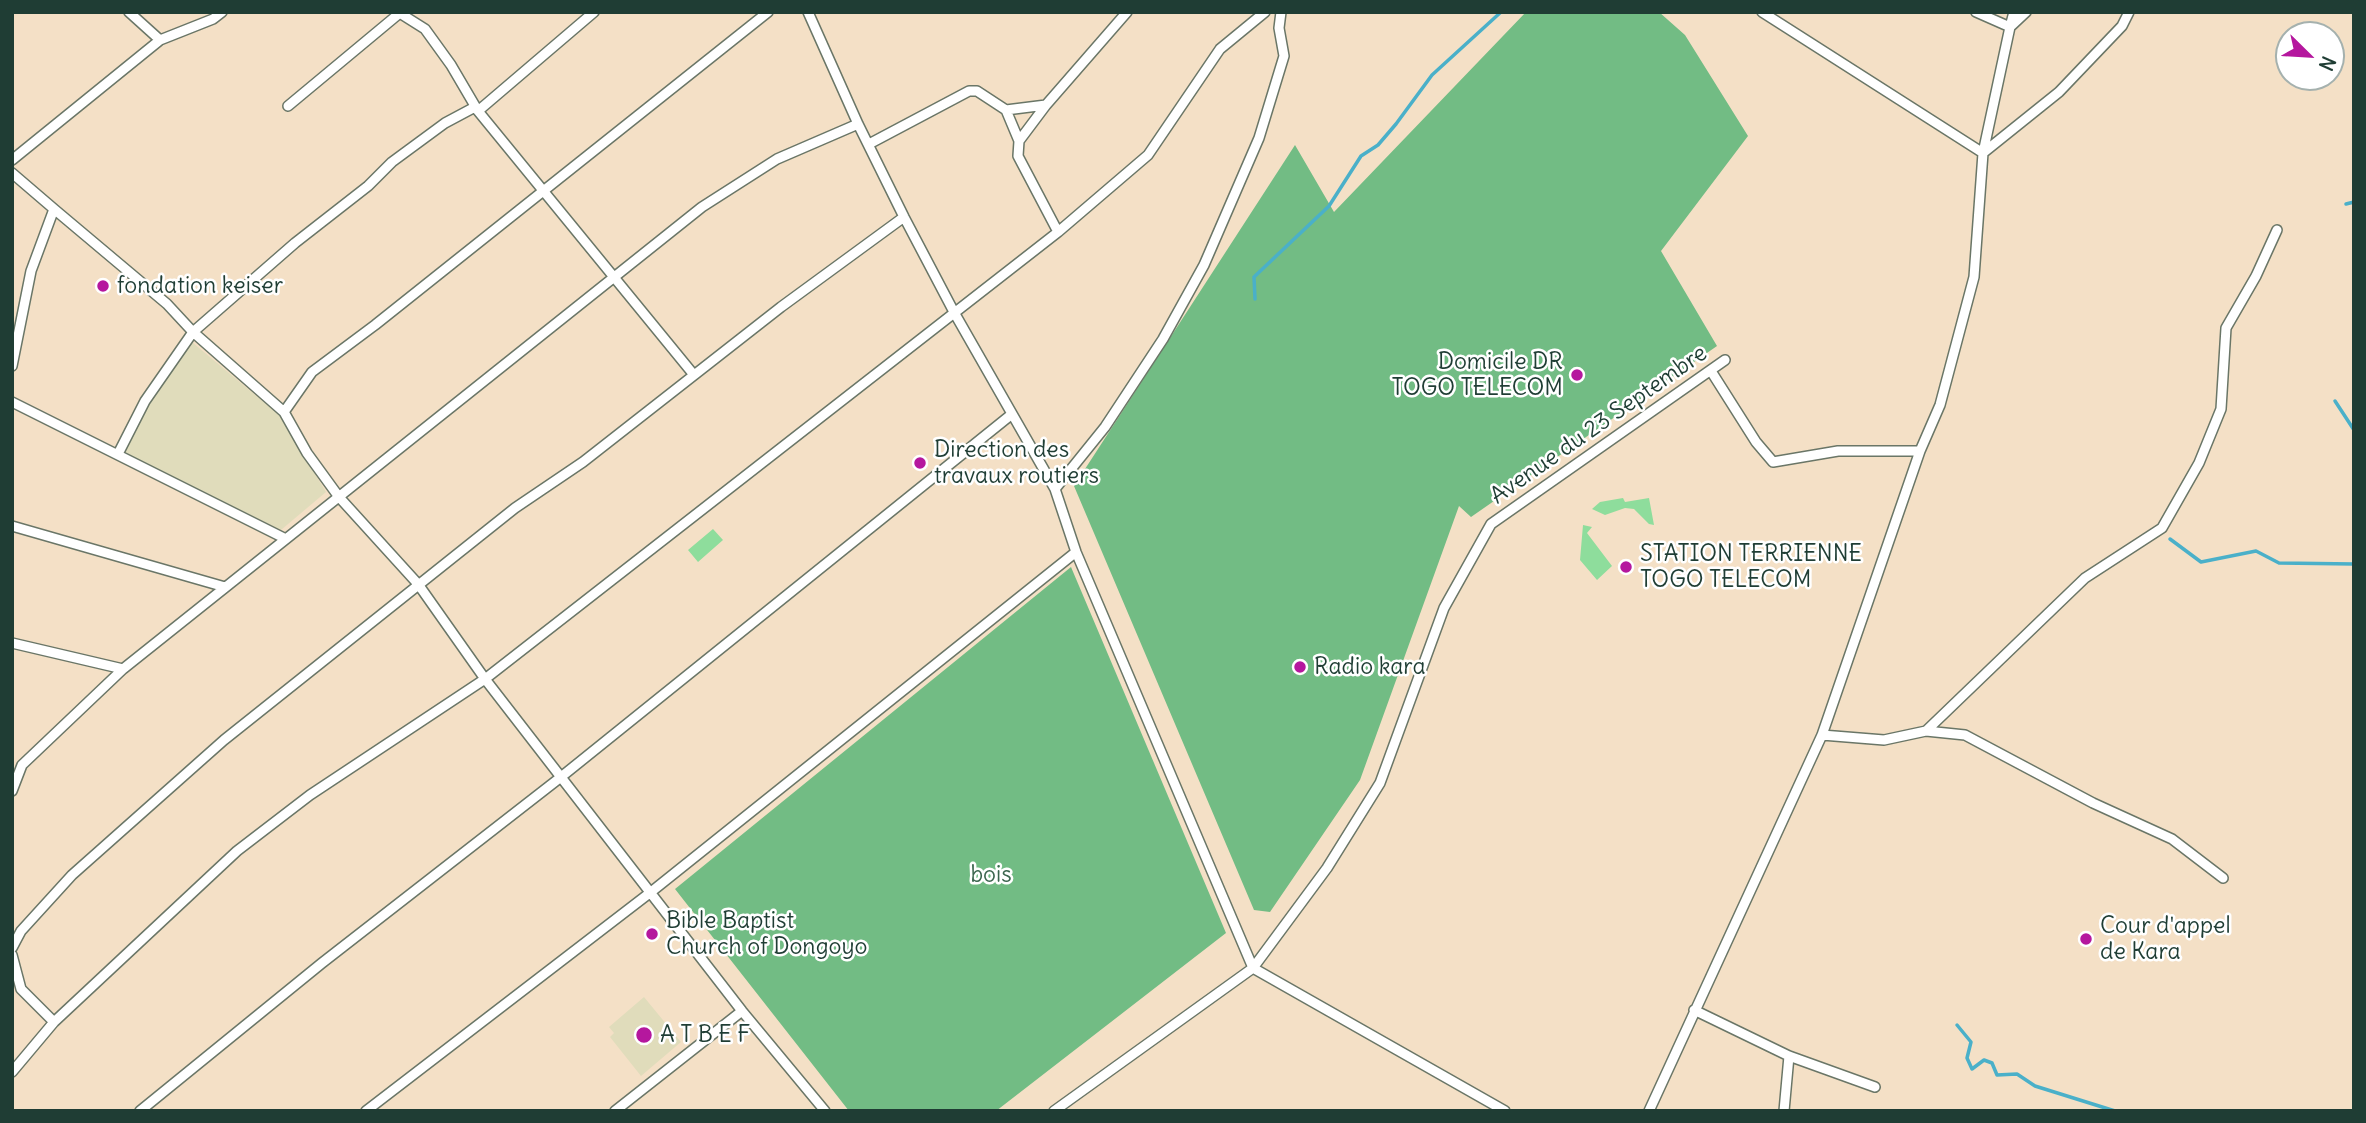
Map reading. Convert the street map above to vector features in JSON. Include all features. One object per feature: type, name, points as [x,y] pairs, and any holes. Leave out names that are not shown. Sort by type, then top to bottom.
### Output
[{"type":"street","points":[[129,12],[160,40]]},
{"type":"street","points":[[12,160],[160,40],[213,19],[222,12]]},
{"type":"street","points":[[118,454],[145,401],[193,332],[295,243],[369,187],[392,162],[445,123],[477,109],[594,12]]},
{"type":"street","points":[[284,412],[312,372],[375,325],[768,12]]},
{"type":"street","points":[[808,12],[858,124],[904,216],[955,314],[1055,489],[1076,552],[1253,968],[1505,1111]]},
{"type":"street","points":[[1019,141],[1127,12]]},
{"type":"street","points":[[12,1072],[54,1022],[237,851],[310,794],[485,679],[1058,232],[1148,155],[1220,49],[1265,12]]},
{"type":"street","points":[[1055,489],[1105,427],[1163,339],[1204,265],[1259,138],[1284,57],[1279,28],[1281,12]]},
{"type":"street","points":[[1762,12],[1983,153]]},
{"type":"street","points":[[1976,12],[2010,27]]},
{"type":"street","points":[[1649,1111],[1822,735],[1920,451],[1940,405],[1974,277],[1983,153],[2014,12]]},
{"type":"street","points":[[2010,27],[2025,12]]},
{"type":"street","points":[[1983,153],[2059,92],[2122,26],[2129,12]]},
{"type":"street","points":[[288,106],[400,13],[425,29],[477,109],[694,375]]},
{"type":"street","points":[[869,144],[969,92],[977,91],[1006,110],[1019,141],[1018,156],[1058,232]]},
{"type":"street","points":[[1006,110],[1046,106]]},
{"type":"street","points":[[12,791],[17,763],[123,669],[702,207],[777,159],[858,124]]},
{"type":"street","points":[[12,173],[167,304],[193,332],[284,412],[307,453],[339,497],[418,584],[485,679],[742,1010],[825,1111]]},
{"type":"street","points":[[12,366],[31,271],[54,209]]},
{"type":"street","points":[[12,948],[22,931],[72,875],[224,740],[515,508],[583,462],[904,216]]},
{"type":"street","points":[[1926,731],[2085,578],[2162,528],[2199,463],[2221,409],[2226,328],[2256,276],[2277,230]]},
{"type":"street","name":"Avenue du 23 Septembre","points":[[1054,1111],[1253,968],[1327,868],[1380,783],[1444,608],[1490,524],[1725,360]]},
{"type":"street","points":[[1711,372],[1756,442],[1773,462],[1838,451],[1920,451]]},
{"type":"street","points":[[12,402],[286,539]]},
{"type":"street","points":[[140,1111],[322,962],[561,777],[1012,414]]},
{"type":"street","points":[[12,526],[225,587]]},
{"type":"street","points":[[366,1111],[651,892],[1076,552]]},
{"type":"street","points":[[12,643],[123,669]]},
{"type":"street","points":[[1822,735],[1884,740],[1926,731],[1965,735],[2092,803],[2172,839],[2222,878]]},
{"type":"street","points":[[12,955],[21,989],[54,1022]]},
{"type":"street","points":[[615,1111],[742,1010]]},
{"type":"street","points":[[1694,1010],[1789,1056],[1875,1087]]},
{"type":"street","points":[[1784,1111],[1789,1056]]},
{"type":"shaded area","points":[[192,342],[279,415],[326,492],[281,530],[124,453],[148,406]]},
{"type":"shaded area","name":"A T B E F","points":[[644,997],[681,1042],[641,1076],[610,1037],[614,1033],[609,1027]]},
{"type":"green space","points":[[1526,12],[1659,12],[1685,35],[1748,136],[1661,251],[1717,346],[1471,517],[1459,506],[1360,780],[1270,912],[1254,910],[1074,486],[1295,145],[1334,212]]},
{"type":"green space","points":[[1623,498],[1625,502],[1649,498],[1654,525],[1649,524],[1634,509],[1625,508],[1605,515],[1592,509],[1600,502]]},
{"type":"green space","points":[[1583,525],[1592,527],[1587,533],[1612,566],[1597,580],[1580,560]]},
{"type":"green space","points":[[713,529],[723,540],[698,562],[688,550]]},
{"type":"green space","name":"bois","points":[[1071,567],[1226,933],[996,1111],[849,1111],[675,889]]},
{"type":"waterway","points":[[1255,299],[1254,277],[1329,206],[1361,156],[1378,145],[1432,75],[1501,12]]},
{"type":"waterway","points":[[2346,204],[2354,202]]},
{"type":"waterway","points":[[2335,401],[2354,430]]},
{"type":"waterway","points":[[2170,539],[2201,562],[2256,551],[2279,563],[2354,564]]},
{"type":"waterway","points":[[1957,1025],[1971,1042],[1967,1058],[1972,1069],[1984,1060],[1992,1063],[1997,1075],[2017,1074],[2035,1086],[2115,1111]]},
{"type":"place","name":"fondation keiser","points":[[103,286]]},
{"type":"place","name":"Domicile DR TOGO TELECOM","points":[[1577,375]]},
{"type":"place","name":"Direction des travaux routiers","points":[[920,463]]},
{"type":"place","name":"STATION TERRIENNE TOGO TELECOM","points":[[1626,567]]},
{"type":"place","name":"Radio kara","points":[[1300,667]]},
{"type":"place","name":"Bible Baptist Church of Dongoyo","points":[[652,934]]},
{"type":"place","name":"Cour d'appel de Kara","points":[[2086,939]]},
{"type":"place","name":"A T B E F","points":[[644,1035]]}]
